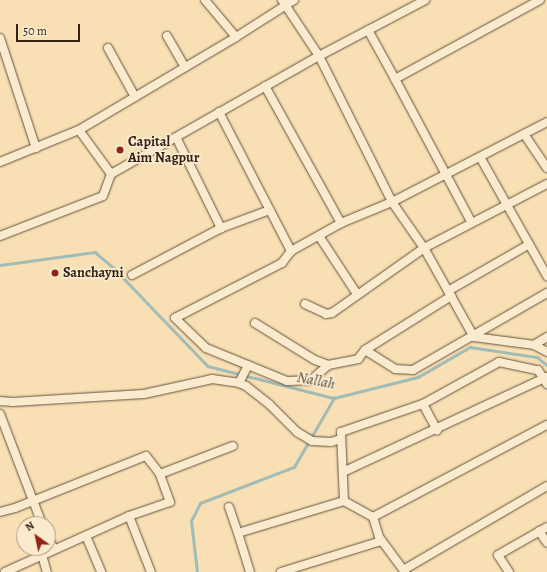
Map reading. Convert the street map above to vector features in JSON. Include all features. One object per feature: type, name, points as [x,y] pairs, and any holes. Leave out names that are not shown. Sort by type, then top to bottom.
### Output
[{"type":"street","points":[[205,0],[236,36]]},
{"type":"street","points":[[0,162],[79,130],[236,36],[284,2],[294,0]]},
{"type":"street","points":[[0,236],[103,196],[111,174],[319,56],[425,0]]},
{"type":"street","points":[[395,79],[540,0]]},
{"type":"street","points":[[284,2],[319,56],[392,202],[424,248],[474,337]]},
{"type":"street","points":[[368,30],[447,174],[472,223]]},
{"type":"street","points":[[167,36],[185,67]]},
{"type":"street","points":[[0,38],[2,52],[36,148]]},
{"type":"street","points":[[108,48],[135,97]]},
{"type":"street","points":[[265,86],[341,223]]},
{"type":"street","points":[[220,112],[291,252]]},
{"type":"street","points":[[528,245],[365,350],[358,359],[328,365],[311,380],[287,381],[206,348],[174,318],[282,263],[291,252],[341,223],[392,202],[547,122]]},
{"type":"street","points":[[79,130],[111,174]]},
{"type":"street","points":[[524,134],[547,168]]},
{"type":"street","points":[[176,137],[221,228]]},
{"type":"street","points":[[480,157],[506,206],[547,276]]},
{"type":"street","points":[[305,304],[326,314],[332,312],[424,248],[547,184]]},
{"type":"street","points":[[132,275],[221,228],[270,210]]},
{"type":"street","points":[[319,236],[357,294]]},
{"type":"street","points":[[365,350],[395,369],[413,370],[474,337],[547,293]]},
{"type":"street","points":[[255,324],[315,360],[328,365]]},
{"type":"street","points":[[474,337],[534,345],[547,352]]},
{"type":"street","points":[[534,345],[547,337]]},
{"type":"street","points":[[343,472],[546,380],[538,370],[498,362],[423,404],[341,432],[344,501]]},
{"type":"street","points":[[239,383],[248,365]]},
{"type":"street","points":[[0,401],[14,402],[144,394],[212,380],[239,383],[246,386],[269,404],[297,432],[312,441],[331,442],[341,439]]},
{"type":"street","points":[[423,404],[437,430]]},
{"type":"street","points":[[0,414],[39,516]]},
{"type":"street","points":[[373,517],[547,425]]},
{"type":"street","points":[[160,474],[233,446]]},
{"type":"street","points":[[0,512],[33,501],[146,456],[160,474],[170,502],[129,516],[56,549]]},
{"type":"street","points":[[238,533],[344,501],[373,517],[378,537],[405,570],[547,486]]},
{"type":"street","points":[[229,507],[250,572]]},
{"type":"street","points":[[129,516],[151,572]]},
{"type":"street","points":[[509,572],[498,554],[547,527]]},
{"type":"street","points":[[539,531],[547,543]]},
{"type":"street","points":[[86,536],[101,572]]},
{"type":"street","points":[[281,572],[381,541]]},
{"type":"street","points":[[5,572],[40,556]]},
{"type":"street","points":[[42,556],[47,572]]},
{"type":"waterway","name":"Nallah","points":[[0,265],[95,252],[113,267],[208,366],[334,398],[418,377],[470,347],[537,357],[547,365]]},
{"type":"waterway","points":[[197,572],[191,521],[200,503],[294,467],[334,398]]},
{"type":"place","name":"Capital Aim Nagpur","points":[[120,150]]},
{"type":"place","name":"Sanchayni","points":[[55,273]]}]
